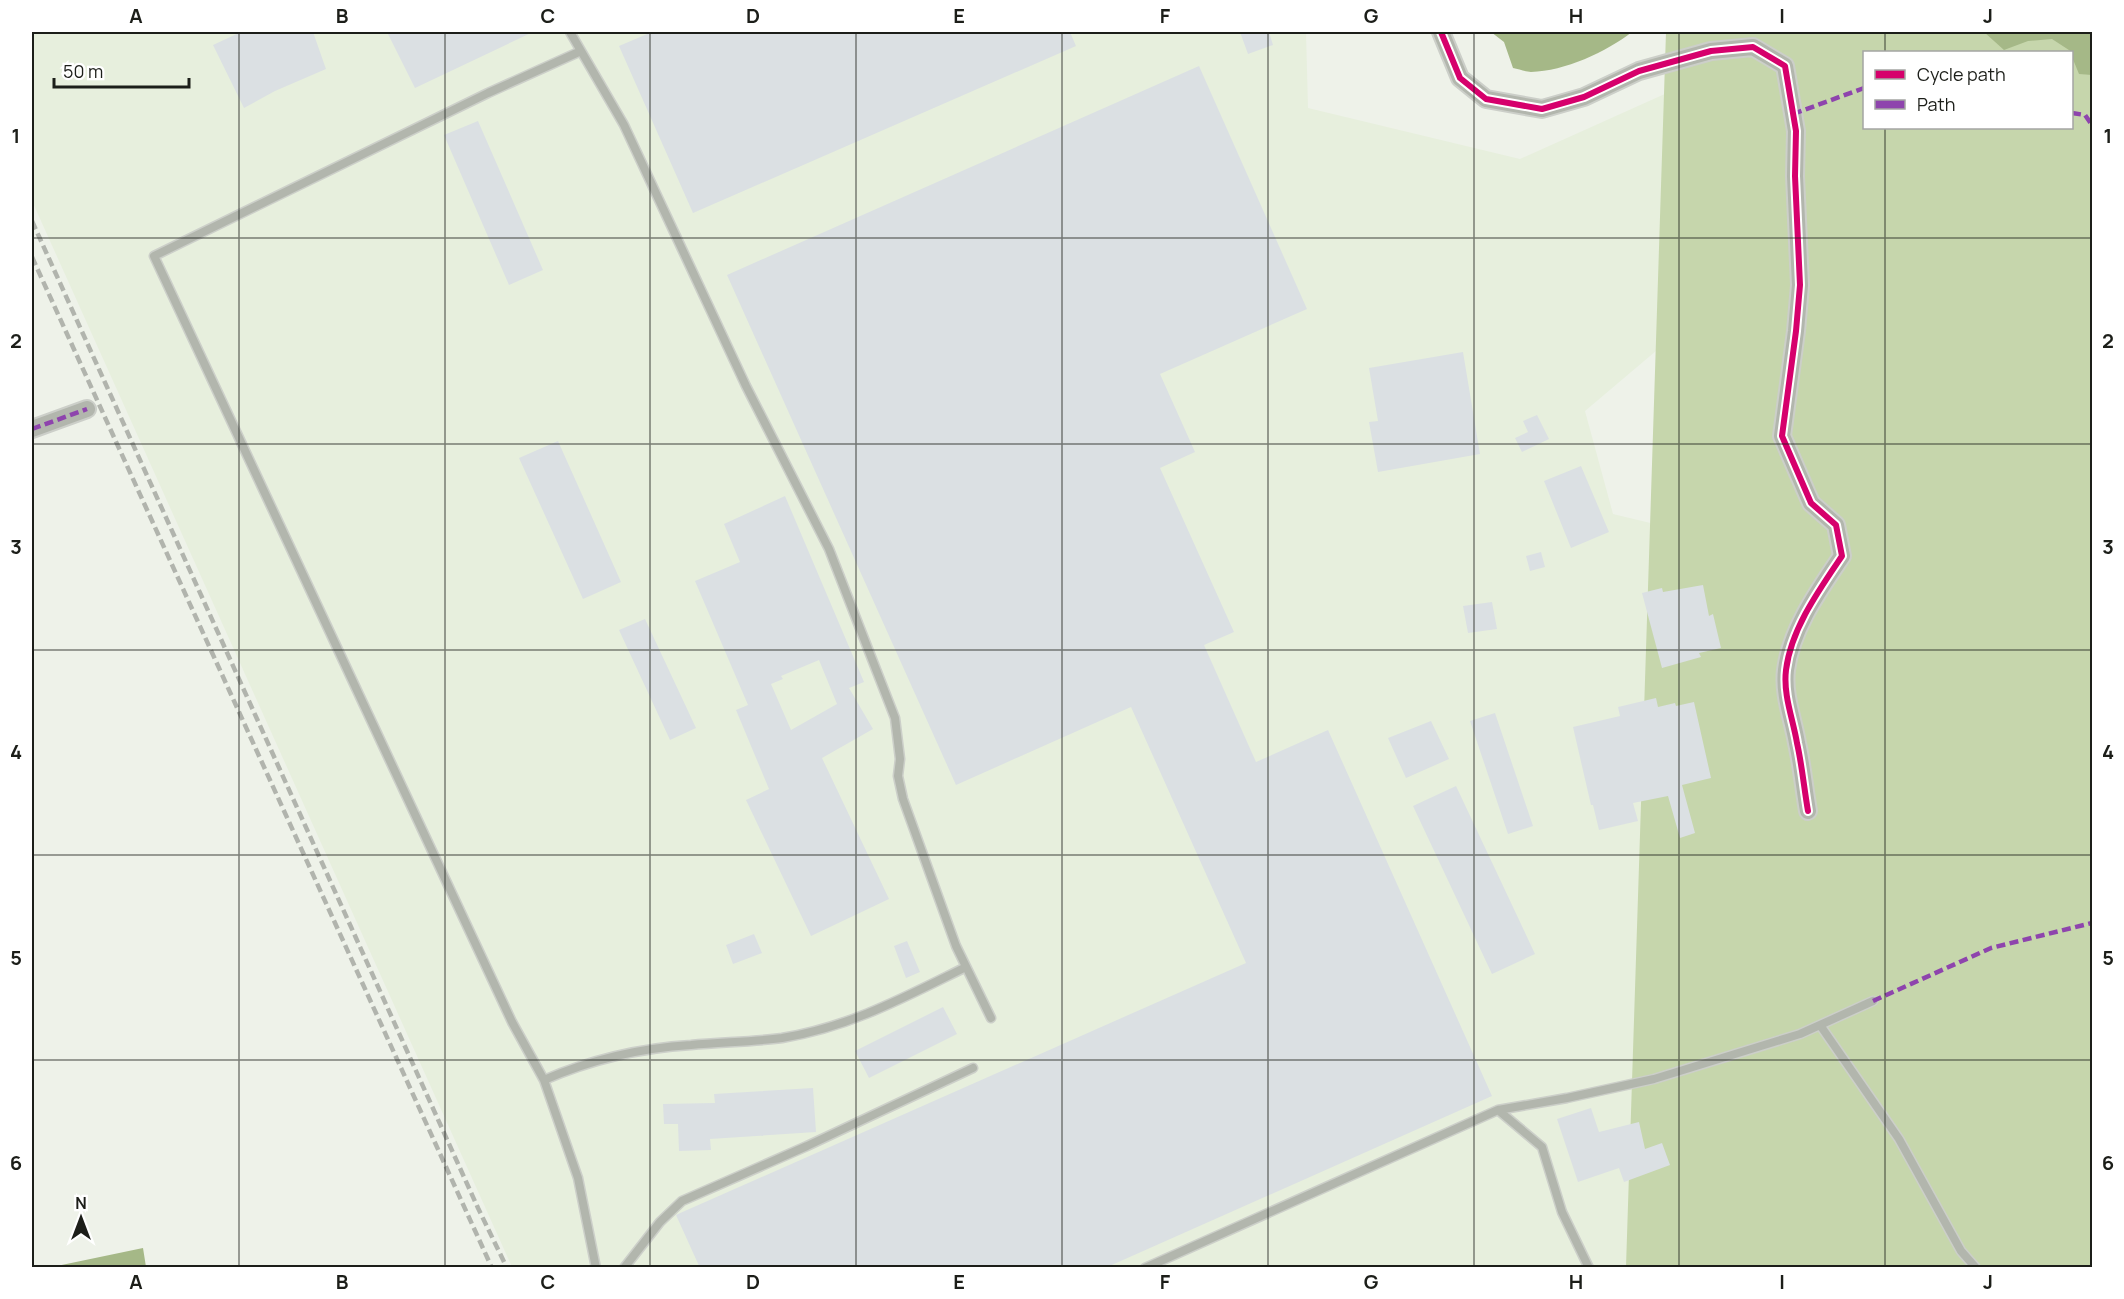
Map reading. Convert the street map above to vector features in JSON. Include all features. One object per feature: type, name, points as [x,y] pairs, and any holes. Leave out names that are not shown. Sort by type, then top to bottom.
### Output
[{"type":"street","points":[[1441,32],[1460,78],[1486,99],[1542,109],[1584,97],[1639,71],[1712,51],[1753,47],[1785,66],[1796,131],[1795,176],[1800,285],[1782,436],[1811,503],[1836,525],[1842,556],[1819,590],[1794,639],[1786,671],[1788,702],[1808,811]]},
{"type":"street","points":[[32,429],[87,409]]},
{"type":"lane","points":[[570,32],[624,126],[746,386],[829,549],[895,718],[900,759],[898,776],[903,799],[956,946],[991,1018]]},
{"type":"lane","points":[[581,51],[488,93],[154,255],[512,1022],[544,1080],[578,1178],[596,1268]]},
{"type":"lane","points":[[544,1080],[574,1067],[645,1050],[782,1038],[823,1029],[877,1011],[966,967]]},
{"type":"lane","points":[[1145,1268],[1498,1110],[1567,1098],[1654,1078],[1800,1034],[1873,1001]]},
{"type":"lane","points":[[1820,1025],[1899,1139],[1961,1251],[1976,1268]]},
{"type":"lane","points":[[624,1268],[670,1210],[681,1201],[973,1068]]},
{"type":"lane","points":[[1498,1110],[1542,1146],[1562,1212],[1588,1268]]},
{"type":"shaded area","points":[[32,32],[1306,32],[1308,108],[1520,159],[1707,75],[1741,279],[1585,411],[1613,514],[1829,566],[2092,1267],[512,1267],[32,201]]},
{"type":"shaded area","points":[[1491,32],[1632,32],[1610,47],[1584,59],[1557,68],[1531,72],[1513,68],[1504,42]]},
{"type":"shaded area","points":[[1666,32],[2092,32],[2092,1267],[1626,1267]]},
{"type":"shaded area","points":[[1984,32],[2092,32],[2092,75],[2079,74],[2073,59],[2073,51],[2052,39],[2028,41],[2004,50]]},
{"type":"shaded area","points":[[143,1248],[146,1267],[52,1267]]},
{"type":"building","points":[[241,32],[313,32],[326,69],[275,91],[244,108],[213,45]]},
{"type":"building","points":[[387,32],[533,32],[415,88]]},
{"type":"building","points":[[652,32],[1070,32],[1076,46],[693,213],[619,46]]},
{"type":"building","points":[[1240,32],[1269,32],[1273,45],[1248,54]]},
{"type":"building","points":[[1199,66],[1307,309],[1160,374],[1195,452],[1160,468],[1234,632],[1204,645],[1256,762],[1328,730],[1492,1096],[1105,1268],[700,1268],[676,1215],[1246,963],[1131,707],[956,785],[727,275]]},
{"type":"building","points":[[478,121],[543,270],[509,285],[444,135]]},
{"type":"building","points":[[1463,352],[1480,454],[1378,472],[1369,422],[1378,421],[1369,368]]},
{"type":"building","points":[[1537,415],[1549,439],[1522,452],[1515,438],[1528,432],[1523,421]]},
{"type":"building","points":[[558,441],[621,582],[583,599],[519,458]]},
{"type":"building","points":[[1581,466],[1609,532],[1571,548],[1544,481]]},
{"type":"building","points":[[785,496],[864,682],[849,688],[873,729],[822,758],[889,899],[811,936],[746,800],[769,789],[736,710],[748,705],[695,581],[740,562],[724,524]],"holes":[[[819,660],[837,704],[791,730],[771,684],[783,679],[781,676]]]},
{"type":"building","points":[[1541,552],[1545,567],[1530,571],[1526,556]]},
{"type":"building","points":[[1703,585],[1709,616],[1713,614],[1721,648],[1699,653],[1701,657],[1662,668],[1642,593],[1662,588],[1663,592]]},
{"type":"building","points":[[1492,602],[1497,629],[1468,633],[1463,606]]},
{"type":"building","points":[[645,619],[696,728],[670,740],[619,630]]},
{"type":"building","points":[[1656,698],[1658,707],[1694,702],[1711,778],[1682,785],[1695,833],[1680,838],[1668,796],[1633,803],[1638,821],[1599,830],[1573,727],[1620,716],[1618,707]]},
{"type":"building","points":[[1495,713],[1533,826],[1508,834],[1470,721]]},
{"type":"building","points":[[1431,721],[1449,759],[1406,778],[1388,738]]},
{"type":"building","points":[[1456,786],[1535,954],[1492,974],[1413,806]]},
{"type":"building","points":[[754,934],[762,953],[733,964],[726,945]]},
{"type":"building","points":[[907,941],[920,972],[906,978],[894,946]]},
{"type":"building","points":[[943,1007],[957,1034],[869,1078],[855,1051]]},
{"type":"building","points":[[813,1088],[816,1132],[710,1139],[711,1150],[679,1151],[678,1124],[664,1124],[663,1104],[715,1103],[714,1094]]},
{"type":"building","points":[[1591,1108],[1599,1132],[1639,1122],[1645,1149],[1662,1143],[1670,1165],[1624,1182],[1619,1168],[1578,1182],[1557,1119]]},
{"type":"railway","points":[[32,221],[507,1268]]},
{"type":"railway","points":[[32,257],[492,1268]]},
{"type":"marked path","points":[[1793,114],[1863,88]]},
{"type":"marked path","points":[[2073,113],[2085,115],[2092,125]]},
{"type":"marked path","points":[[32,429],[87,409]]},
{"type":"marked path","points":[[1873,1001],[1991,948],[2092,923]]},
{"type":"cycle path","points":[[1441,32],[1460,78],[1486,99],[1542,109],[1584,97],[1639,71],[1711,51],[1753,47],[1785,66],[1796,131],[1795,176],[1800,285],[1782,436],[1811,503],[1836,525],[1842,556],[1815,596],[1800,625],[1786,670],[1787,698],[1799,751],[1808,811]]}]
